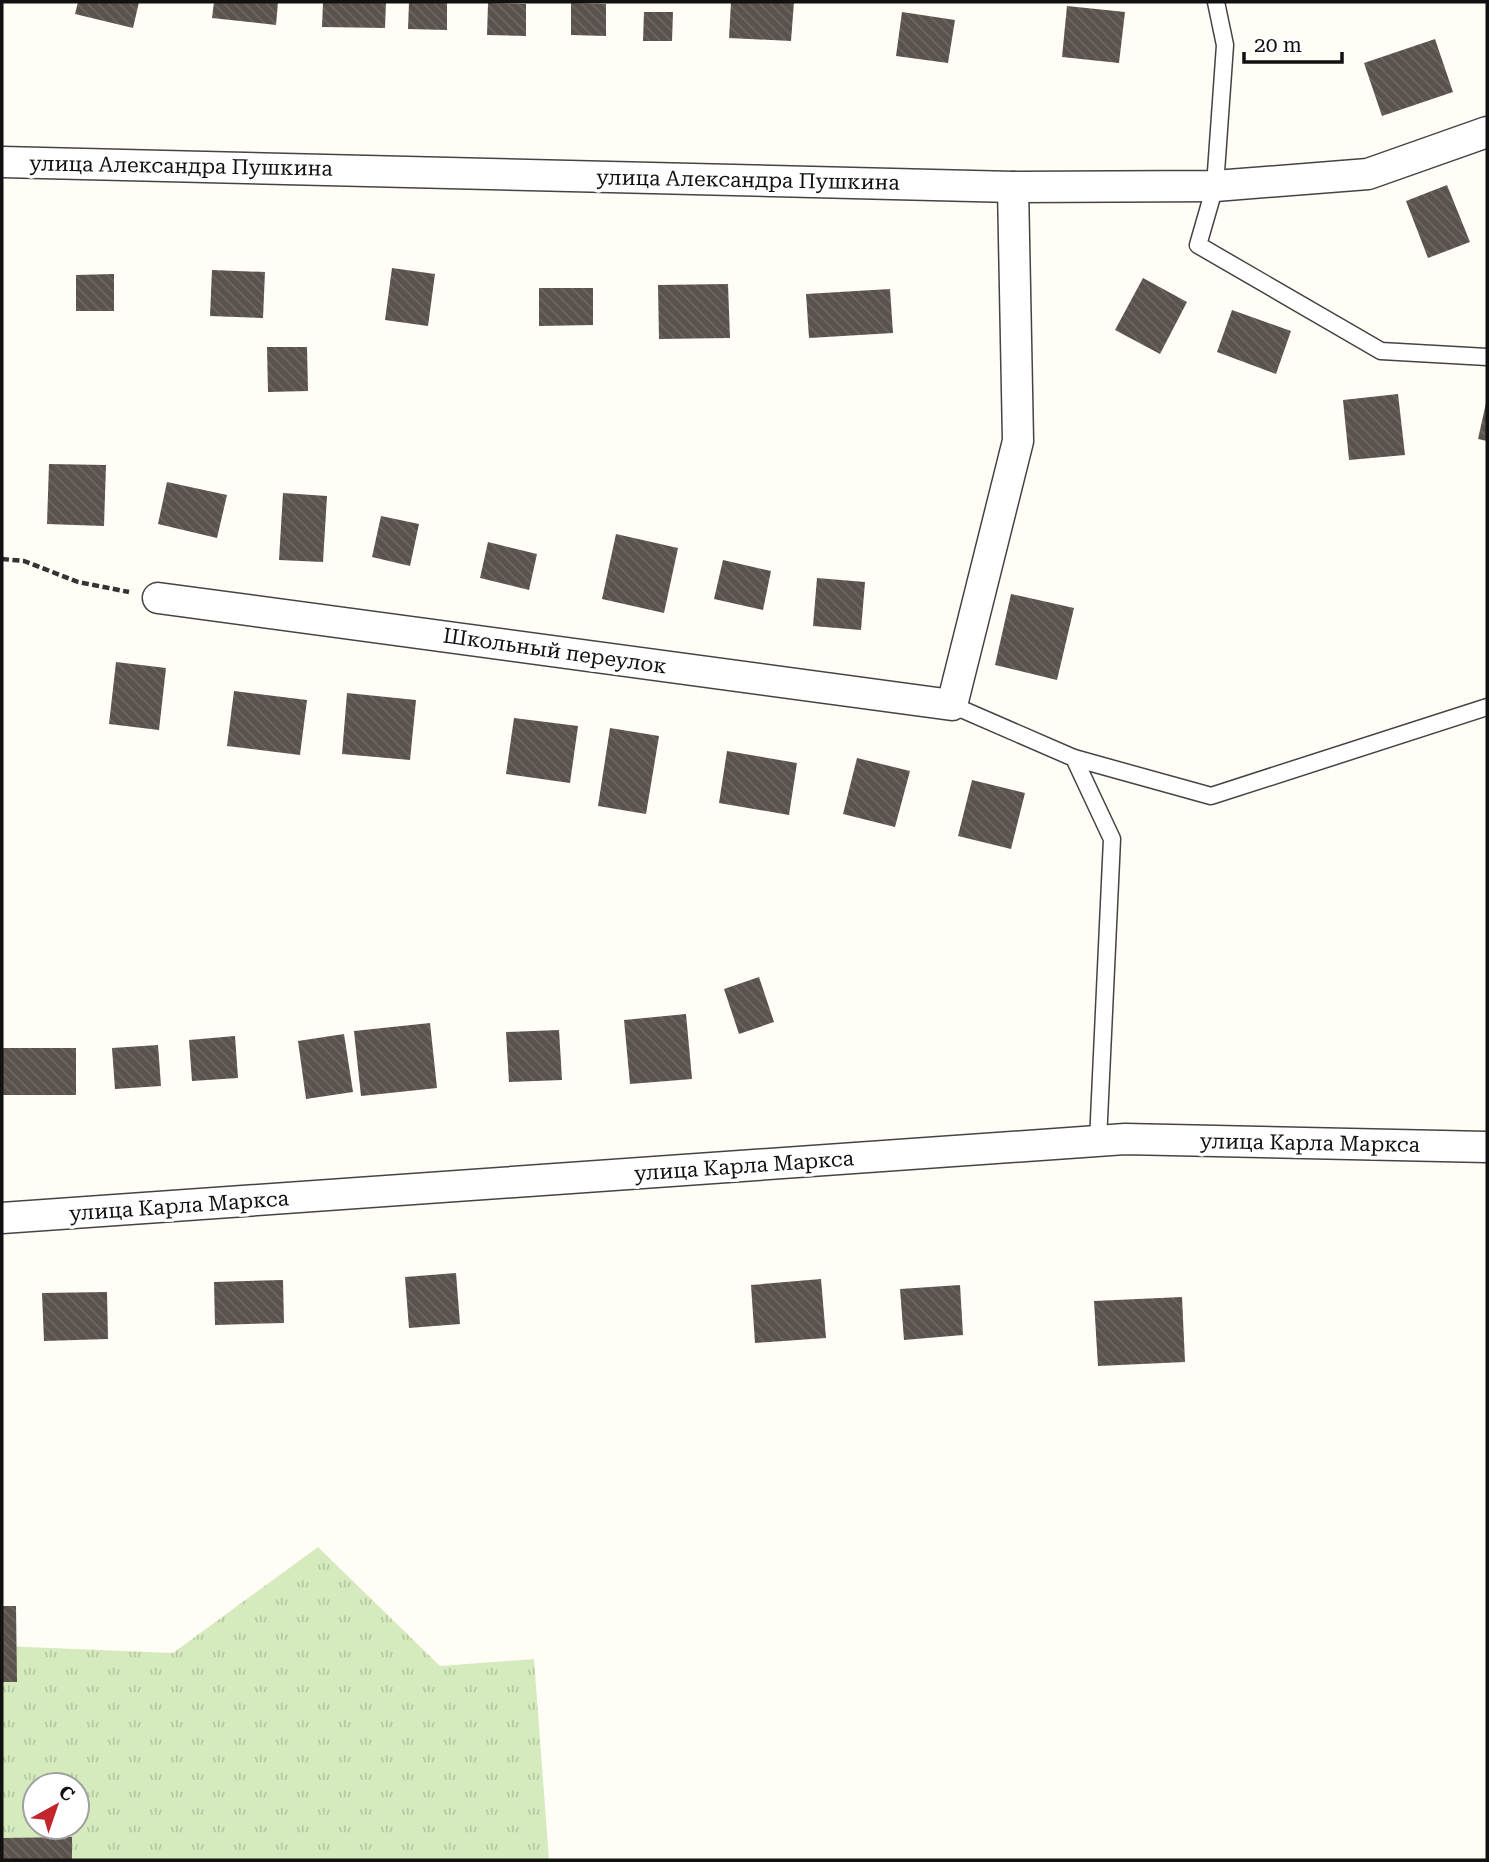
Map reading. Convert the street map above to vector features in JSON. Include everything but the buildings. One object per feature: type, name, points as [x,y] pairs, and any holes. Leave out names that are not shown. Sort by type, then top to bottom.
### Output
[{"type":"street","name":"улица Александра Пушкина","points":[[2,162],[1013,187],[1214,186],[1368,174],[1487,132]]},
{"type":"street","points":[[952,705],[1018,441],[1013,187]]},
{"type":"street","name":"Школьный переулок","points":[[158,598],[952,705]]},
{"type":"street","name":"улица Карла Маркса","points":[[2,1218],[1125,1139],[1487,1147]]},
{"type":"lane","points":[[1216,2],[1225,45],[1214,186],[1198,245],[1381,351],[1487,357]]},
{"type":"lane","points":[[952,705],[1074,758],[1211,796],[1487,707]]},
{"type":"lane","points":[[1074,758],[1112,839],[1098,1141]]},
{"type":"path","points":[[2,559],[24,561],[78,582],[158,598]]},
{"type":"green space","points":[[318,1547],[440,1666],[534,1659],[549,1860],[2,1860],[2,1646],[173,1653]]}]
